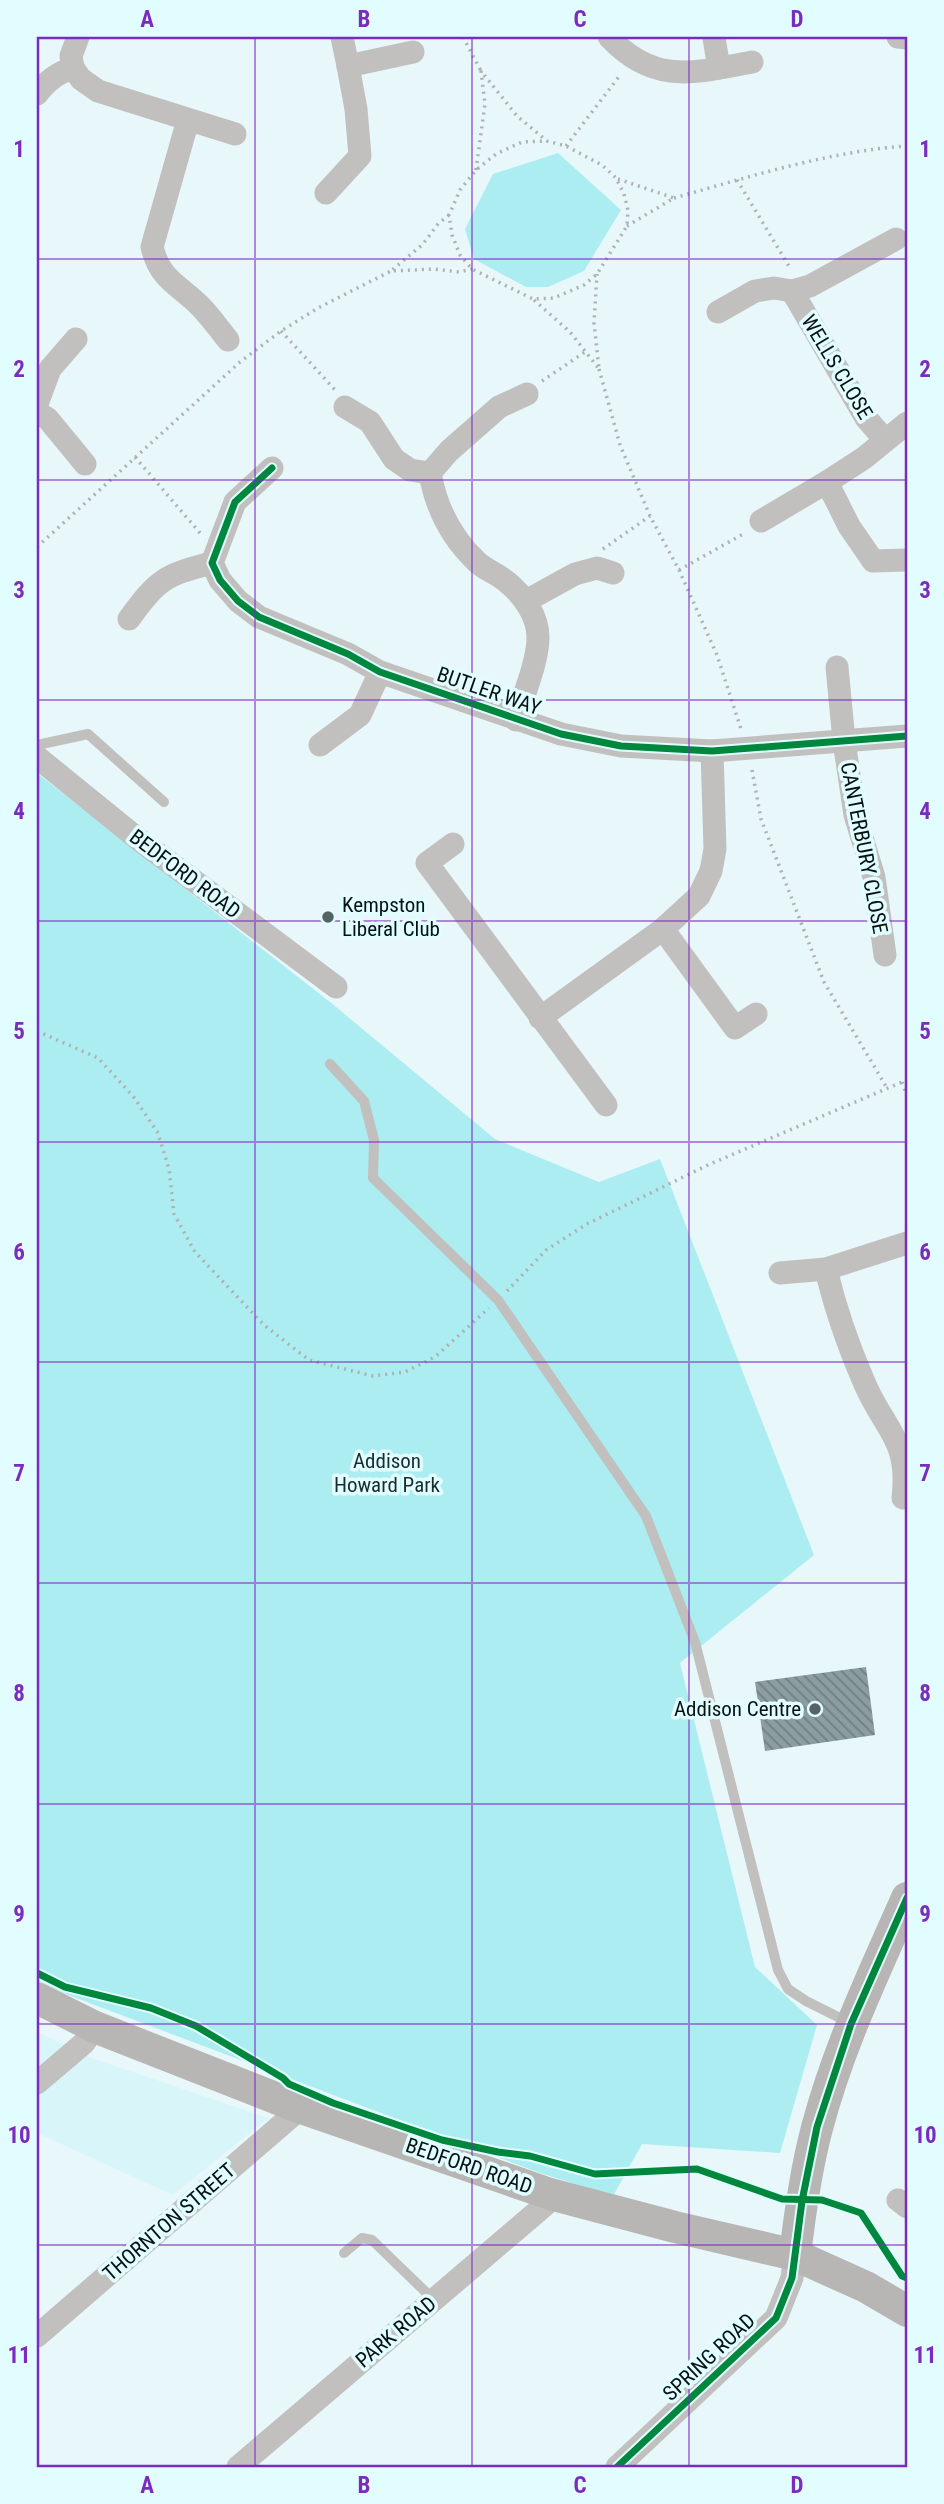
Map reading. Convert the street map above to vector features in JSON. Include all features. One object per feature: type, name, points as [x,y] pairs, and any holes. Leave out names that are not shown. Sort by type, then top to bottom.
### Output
[{"type":"main road","points":[[795,2255],[802,2201],[817,2127],[851,2024],[907,1898]]},
{"type":"main road","name":"BEDFORD ROAD","points":[[37,1998],[95,2027],[300,2108],[550,2194],[795,2255],[866,2287],[907,2311]]},
{"type":"street","points":[[78,37],[71,56],[73,68],[98,91],[235,134]]},
{"type":"street","points":[[326,193],[360,156],[356,109],[342,37]]},
{"type":"street","points":[[609,37],[633,58],[650,66],[678,73],[752,62]]},
{"type":"street","points":[[898,37],[907,38]]},
{"type":"street","points":[[714,38],[719,68]]},
{"type":"street","points":[[348,66],[414,52]]},
{"type":"street","points":[[37,94],[47,81],[60,72],[73,68]]},
{"type":"street","points":[[188,120],[152,247],[162,274],[201,306],[228,340]]},
{"type":"street","name":"WELLS CLOSE","points":[[718,312],[755,291],[774,288],[797,290],[820,281],[896,239]]},
{"type":"street","name":"WELLS CLOSE","points":[[797,290],[866,418],[885,440]]},
{"type":"street","points":[[37,404],[50,369],[76,339]]},
{"type":"street","points":[[430,473],[496,400],[527,394]]},
{"type":"street","points":[[345,407],[370,422],[394,459],[410,470],[430,473]]},
{"type":"street","points":[[37,412],[48,419],[85,464]]},
{"type":"street","points":[[761,521],[864,458],[907,423]]},
{"type":"street","points":[[129,619],[149,592],[173,573],[212,563],[235,502],[272,468]]},
{"type":"street","points":[[430,473],[434,497],[449,531],[477,563],[508,583],[526,601],[535,619],[538,637],[535,658],[516,720]]},
{"type":"street","points":[[827,482],[849,526],[873,561],[907,559]]},
{"type":"street","name":"BUTLER WAY","points":[[212,563],[220,580],[238,601],[259,617],[348,654],[380,672],[561,734],[621,746],[712,751],[907,736]]},
{"type":"street","points":[[526,601],[575,574],[602,565]]},
{"type":"street","points":[[837,667],[844,741]]},
{"type":"street","points":[[320,745],[360,715],[380,672]]},
{"type":"street","name":"CANTERBURY CLOSE","points":[[844,741],[855,815],[874,877],[885,955]]},
{"type":"street","points":[[540,1018],[663,929],[699,896],[711,871],[715,849],[712,751]]},
{"type":"street","name":"BEDFORD ROAD","points":[[37,757],[138,839],[336,987]]},
{"type":"street","points":[[453,844],[427,863],[606,1105]]},
{"type":"street","points":[[663,929],[735,1028],[756,1014]]},
{"type":"street","points":[[780,1273],[826,1269],[907,1243]]},
{"type":"street","points":[[826,1269],[843,1330],[865,1386],[896,1438],[904,1461],[903,1498]]},
{"type":"street","points":[[37,2083],[84,2043],[95,2027]]},
{"type":"street","name":"THORNTON STREET","points":[[37,2336],[300,2108]]},
{"type":"street","name":"PARK ROAD","points":[[238,2467],[545,2206],[550,2194]]},
{"type":"street","name":"SPRING ROAD","points":[[617,2467],[776,2318],[792,2278],[795,2255]]},
{"type":"lane","points":[[37,745],[88,734],[164,802]]},
{"type":"lane","points":[[330,1064],[364,1101],[374,1140],[373,1178],[498,1300],[646,1516],[695,1642],[778,1970],[788,1989],[851,2024]]},
{"type":"lane","points":[[344,2253],[362,2238],[372,2240],[435,2300]]},
{"type":"path","points":[[463,37],[481,71],[517,116],[547,141]]},
{"type":"path","points":[[566,146],[633,58]]},
{"type":"path","points":[[476,170],[485,104],[481,71]]},
{"type":"path","points":[[37,547],[240,362],[281,331],[318,308],[391,271],[423,244],[438,224],[449,215],[460,190],[476,170],[496,154],[522,142],[547,141],[566,146],[602,165],[616,178],[624,194],[628,210],[627,226]]},
{"type":"path","points":[[533,299],[554,299],[583,285],[597,274],[627,226],[674,198],[850,153],[907,146]]},
{"type":"path","points":[[616,178],[674,198]]},
{"type":"path","points":[[737,180],[797,290]]},
{"type":"path","points":[[449,215],[452,235],[460,255],[472,269],[533,299],[570,332],[599,369],[594,323],[597,274]]},
{"type":"path","points":[[391,271],[434,269],[459,272],[472,269]]},
{"type":"path","points":[[281,331],[335,388],[345,407]]},
{"type":"path","points":[[527,394],[549,375],[586,352]]},
{"type":"path","points":[[135,457],[209,542],[212,563]]},
{"type":"path","points":[[602,565],[650,516]]},
{"type":"path","points":[[680,570],[749,531],[761,521]]},
{"type":"path","points":[[37,1031],[98,1059],[133,1096],[158,1133],[169,1170],[174,1214],[195,1252],[264,1325],[309,1360],[373,1376],[405,1372],[435,1357],[498,1300],[547,1250],[587,1224],[710,1164],[905,1081],[907,1096]]},
{"type":"shaded area","points":[[37,2032],[89,2057],[268,2118],[173,2195],[37,2133]]},
{"type":"green space","points":[[558,153],[621,210],[584,271],[548,287],[526,287],[474,259],[465,229],[493,174]]},
{"type":"green space","name":"Addison Howard Park","points":[[37,773],[330,1002],[495,1139],[599,1182],[660,1159],[814,1555],[680,1663],[755,1967],[817,2025],[780,2153],[642,2144],[613,2196],[540,2173],[63,1993],[37,1980]]},
{"type":"building","name":"Addison Centre","points":[[866,1667],[875,1735],[765,1751],[755,1682]]},
{"type":"cycle path","points":[[272,468],[235,502],[212,563],[220,580],[238,601],[259,617],[348,654],[380,672],[561,734],[621,746],[712,751],[907,736]]},
{"type":"cycle path","points":[[617,2467],[776,2318],[792,2278],[802,2201],[817,2127],[851,2024],[907,1898]]},
{"type":"cycle path","points":[[37,1973],[65,1987],[151,2008],[196,2026],[289,2084],[333,2103],[442,2140],[530,2156],[595,2174],[697,2169],[782,2199],[822,2200],[861,2213],[902,2276],[907,2278]]},
{"type":"place","name":"Kempston Liberal Club","points":[[328,917]]},
{"type":"place","name":"Addison Centre","points":[[815,1709]]}]
